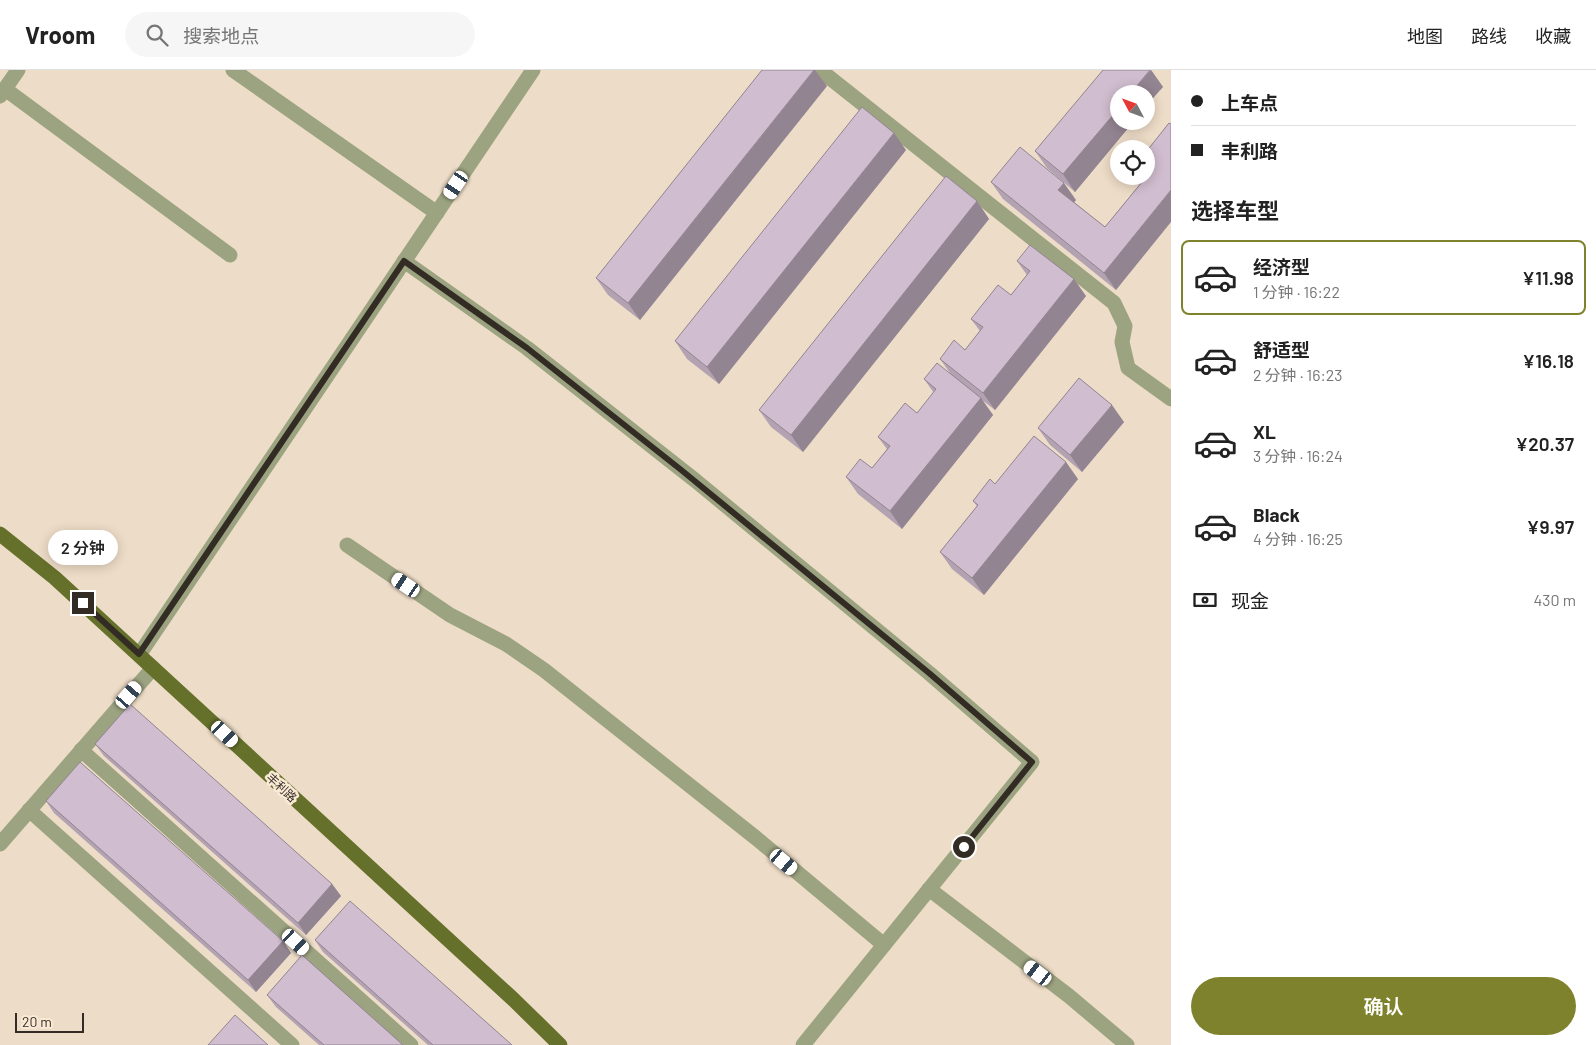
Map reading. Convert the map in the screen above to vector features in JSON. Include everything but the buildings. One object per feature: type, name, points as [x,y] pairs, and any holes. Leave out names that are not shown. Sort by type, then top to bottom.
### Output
[{"type":"main road","name":"丰利路","points":[[0,534],[55,578],[139,654],[560,1045]]},
{"type":"street","points":[[18,70],[2,92],[230,255]]},
{"type":"street","points":[[233,70],[437,213]]},
{"type":"street","points":[[139,654],[533,70]]},
{"type":"street","points":[[820,70],[1114,303],[1125,326],[1122,342],[1128,368],[1171,399]]},
{"type":"street","points":[[404,261],[527,348],[680,469],[929,673],[1032,762],[803,1045]]},
{"type":"street","points":[[347,545],[450,616],[506,644],[544,670],[756,838],[884,945]]},
{"type":"street","points":[[0,844],[153,668]]},
{"type":"street","points":[[81,750],[411,1045]]},
{"type":"street","points":[[29,810],[292,1045]]},
{"type":"street","points":[[929,889],[1069,996],[1127,1045]]},
{"type":"route","points":[[83,603],[139,654],[404,261],[527,348],[680,469],[929,673],[1032,762],[964,847]]}]
